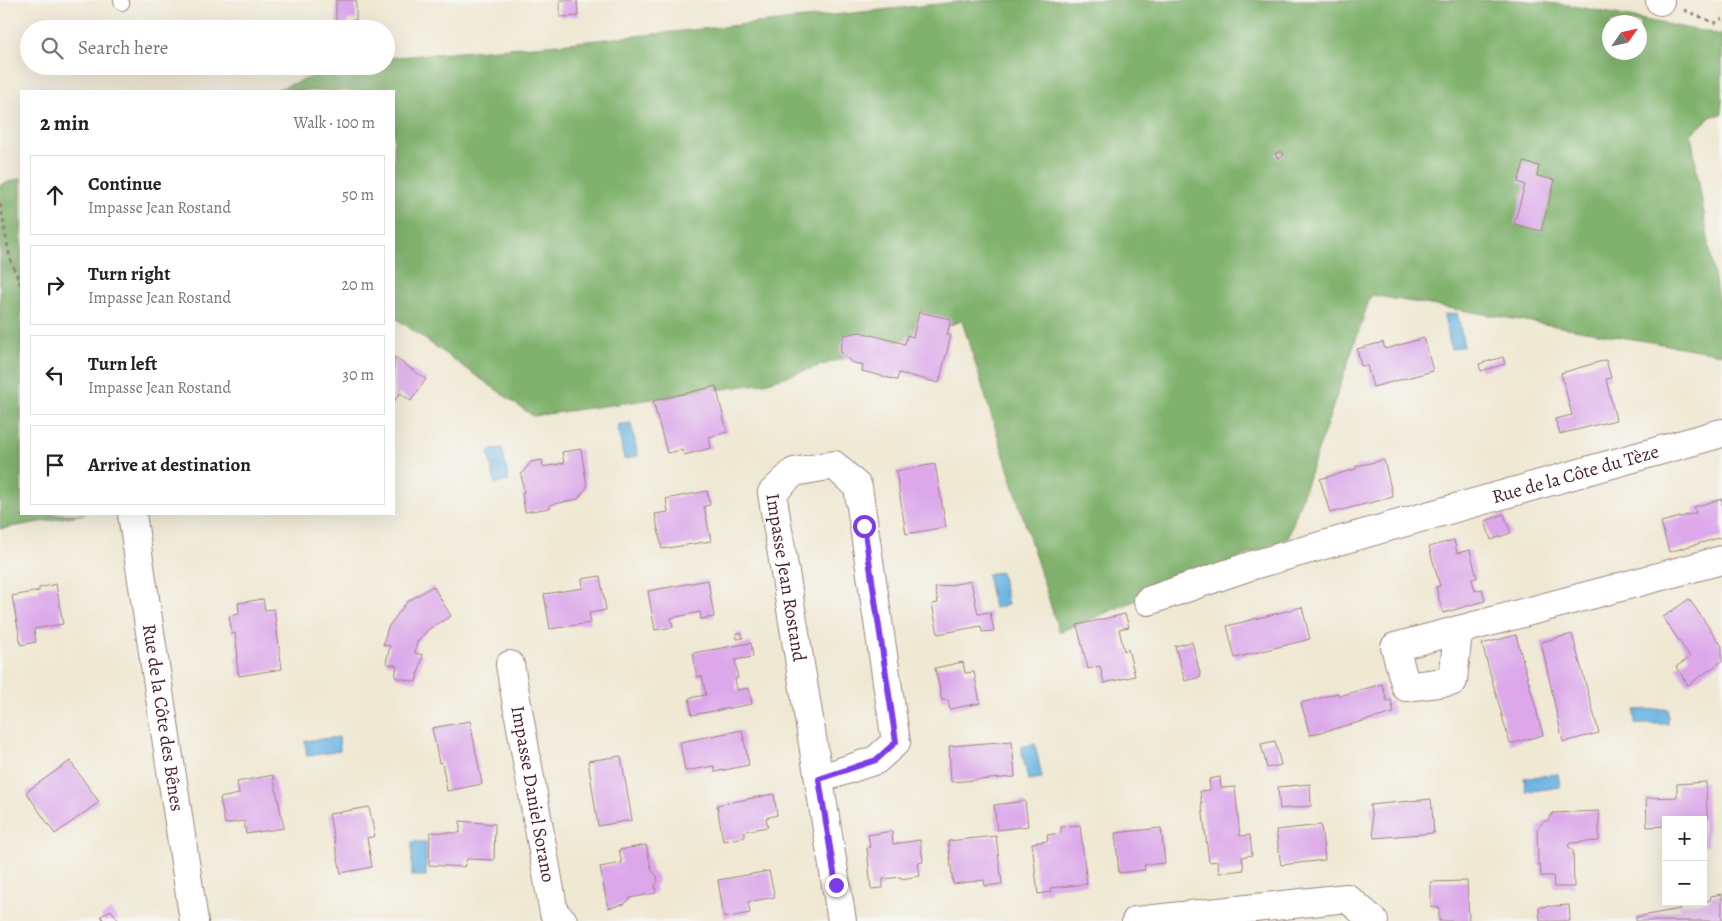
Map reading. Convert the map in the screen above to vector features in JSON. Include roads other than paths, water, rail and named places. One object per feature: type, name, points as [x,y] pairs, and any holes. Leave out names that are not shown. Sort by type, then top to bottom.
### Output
[{"type":"street","name":"Rue de la Côte du Tèze","points":[[1148,601],[1253,565],[1722,433]]},
{"type":"street","name":"Impasse Jean Rostand","points":[[819,779],[876,760],[896,742],[858,486],[834,465],[794,472],[772,492],[842,921]]},
{"type":"street","name":"Rue de la Côte des Bênes","points":[[132,515],[194,921]]},
{"type":"street","points":[[1458,630],[1722,560]]},
{"type":"street","name":"Impasse Daniel Sorano","points":[[510,665],[554,913],[562,921]]},
{"type":"street","points":[[1136,921],[1347,898],[1374,921]]},
{"type":"water","points":[[1457,313],[1464,346],[1451,349],[1444,315]]},
{"type":"water","points":[[631,423],[638,456],[624,459],[617,425]]},
{"type":"water","points":[[502,448],[509,481],[495,484],[488,451]]},
{"type":"water","points":[[1001,572],[1008,605],[994,608],[987,574]]},
{"type":"water","points":[[1668,709],[1668,724],[1635,724],[1635,710]]},
{"type":"water","points":[[339,737],[340,751],[307,756],[305,741]]},
{"type":"water","points":[[1035,744],[1042,778],[1028,780],[1021,747]]},
{"type":"water","points":[[1558,774],[1560,787],[1526,792],[1524,778]]},
{"type":"water","points":[[412,842],[426,842],[426,876],[412,876]]}]
